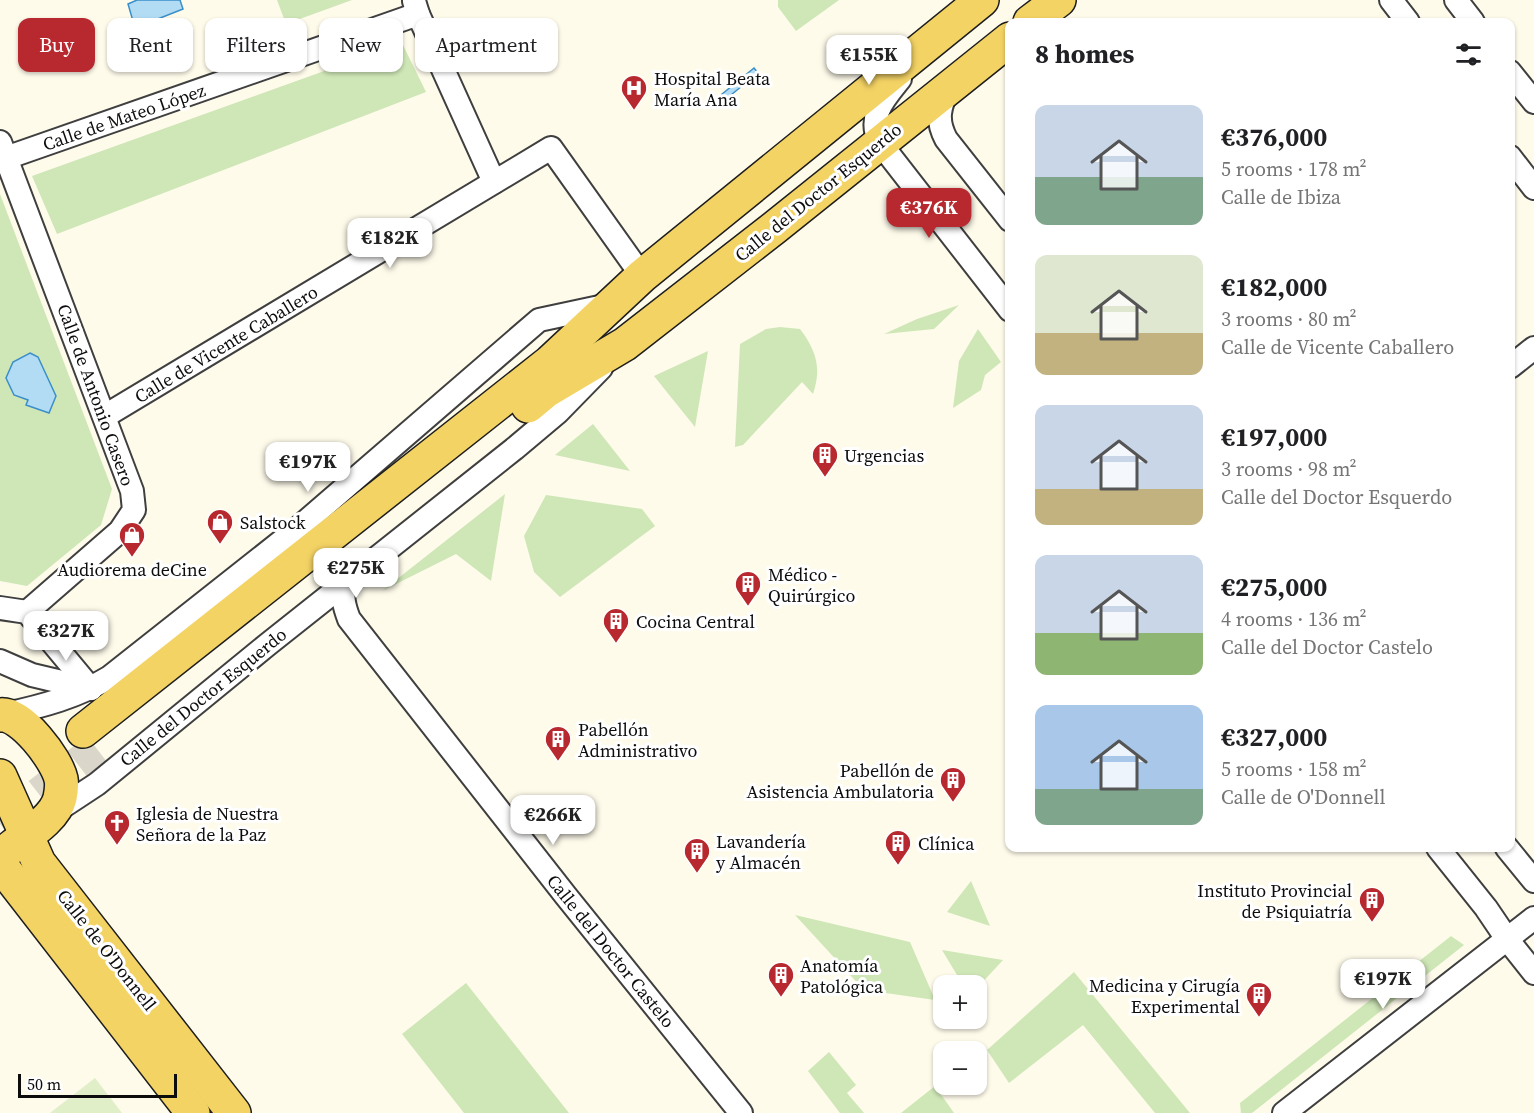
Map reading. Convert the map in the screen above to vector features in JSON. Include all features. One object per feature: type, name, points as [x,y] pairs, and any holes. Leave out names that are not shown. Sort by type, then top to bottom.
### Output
[{"type":"main road","name":"Calle del Doctor Esquerdo","points":[[982,0],[642,276],[550,362],[90,740],[546,391],[624,344],[746,250],[1005,43]]},
{"type":"main road","points":[[1035,18],[1059,0]]},
{"type":"main road","points":[[3,714],[20,722],[32,734],[57,770],[61,781],[60,798],[53,813]]},
{"type":"main road","name":"Calle de O'Donnell","points":[[0,777],[39,863],[234,1113]]},
{"type":"main road","name":"Calle del Doctor Esquerdo","points":[[0,856],[53,813]]},
{"type":"main road","name":"Calle de O'Donnell","points":[[0,864],[193,1113]]},
{"type":"street","points":[[1391,0],[1405,18]]},
{"type":"street","points":[[1456,0],[1470,18]]},
{"type":"street","points":[[416,7],[494,182]]},
{"type":"street","name":"Calle de Mateo López","points":[[2,153],[416,7]]},
{"type":"street","points":[[929,43],[876,112],[875,134],[1005,304]]},
{"type":"street","points":[[1515,78],[1534,102]]},
{"type":"street","points":[[950,86],[940,108],[941,129],[946,139],[1005,214]]},
{"type":"street","name":"Calle de Vicente Caballero","points":[[105,416],[552,148],[642,276]]},
{"type":"street","name":"Calle de Antonio Casero","points":[[2,153],[105,416],[132,491],[134,510],[120,531],[27,612]]},
{"type":"street","points":[[1515,163],[1534,188]]},
{"type":"street","points":[[3,714],[41,706],[91,689],[110,677],[296,530],[539,320],[610,305]]},
{"type":"street","name":"Calle del Doctor Esquerdo","points":[[53,813],[97,784],[558,412],[624,344]]},
{"type":"street","points":[[1515,363],[1534,348]]},
{"type":"street","name":"Calle del Doctor Castelo","points":[[344,584],[342,599],[349,619],[566,896],[741,1113]]},
{"type":"street","points":[[0,608],[27,612],[91,689]]},
{"type":"street","points":[[0,661],[32,675],[91,689]]},
{"type":"street","points":[[1441,852],[1534,973]]},
{"type":"street","points":[[1510,852],[1534,881]]},
{"type":"street","points":[[1284,1113],[1534,918]]},
{"type":"green space","points":[[277,0],[352,0],[302,18],[284,18]]},
{"type":"green space","points":[[778,0],[839,0],[796,31],[778,7]]},
{"type":"green space","points":[[403,45],[426,92],[57,234],[32,176],[321,72],[403,72]]},
{"type":"green space","points":[[0,194],[112,489],[101,525],[27,586],[0,581]]},
{"type":"green space","points":[[959,305],[934,329],[884,334],[917,319]]},
{"type":"green space","points":[[780,327],[800,329],[814,352],[817,376],[813,394],[802,382],[743,445],[735,447],[740,344],[766,329]]},
{"type":"green space","points":[[978,329],[1001,362],[985,375],[981,390],[953,408],[959,361]]},
{"type":"green space","points":[[708,351],[695,427],[654,376]]},
{"type":"green space","points":[[593,424],[630,471],[555,455]]},
{"type":"green space","points":[[505,494],[491,581],[456,554],[382,591]]},
{"type":"green space","points":[[546,495],[642,509],[655,526],[560,597],[534,572],[524,536]]},
{"type":"green space","points":[[971,881],[990,926],[947,912]]},
{"type":"green space","points":[[795,915],[910,942],[933,1000],[864,990]]},
{"type":"green space","points":[[1451,936],[1464,945],[1252,1113],[1241,1113],[1240,1103]]},
{"type":"green space","points":[[942,950],[1003,960],[987,977],[987,975],[957,975]]},
{"type":"green space","points":[[1074,972],[1190,1113],[1155,1113],[1083,1025],[1009,1083],[987,1050]]},
{"type":"green space","points":[[466,983],[569,1113],[464,1113],[402,1034]]},
{"type":"green space","points":[[829,1052],[856,1085],[847,1093],[864,1113],[840,1113],[808,1071]]},
{"type":"green space","points":[[95,1078],[122,1113],[50,1113]]},
{"type":"green space","points":[[933,1088],[933,1095],[941,1095],[954,1113],[901,1113]]},
{"type":"water","points":[[137,0],[180,0],[183,9],[160,18],[132,18],[128,4]]},
{"type":"water","points":[[754,68],[758,73],[715,108],[711,103]]},
{"type":"water","points":[[30,353],[38,357],[56,396],[49,413],[26,405],[28,400],[14,395],[6,378],[13,362]]},
{"type":"tunnel","points":[[0,824],[97,749]]},
{"type":"place","name":"Hospital Beata María Ana","points":[[634,111]]},
{"type":"place","name":"Urgencias","points":[[825,478]]},
{"type":"place","name":"Salstock","points":[[220,545]]},
{"type":"place","name":"Audiorema deCine","points":[[132,558]]},
{"type":"place","name":"Médico - Quirúrgico","points":[[748,607]]},
{"type":"place","name":"Cocina Central","points":[[616,644]]},
{"type":"place","name":"Pabellón Administrativo","points":[[558,762]]},
{"type":"place","name":"Pabellón de Asistencia Ambulatoria","points":[[953,803]]},
{"type":"place","name":"Iglesia de Nuestra Señora de la Paz","points":[[117,846]]},
{"type":"place","name":"Clínica","points":[[898,866]]},
{"type":"place","name":"Lavandería y Almacén","points":[[697,874]]},
{"type":"place","name":"Instituto Provincial de Psiquiatría","points":[[1372,923]]},
{"type":"place","name":"Anatomía Patológica","points":[[781,998]]},
{"type":"place","name":"Medicina y Cirugía Experimental","points":[[1259,1018]]}]
